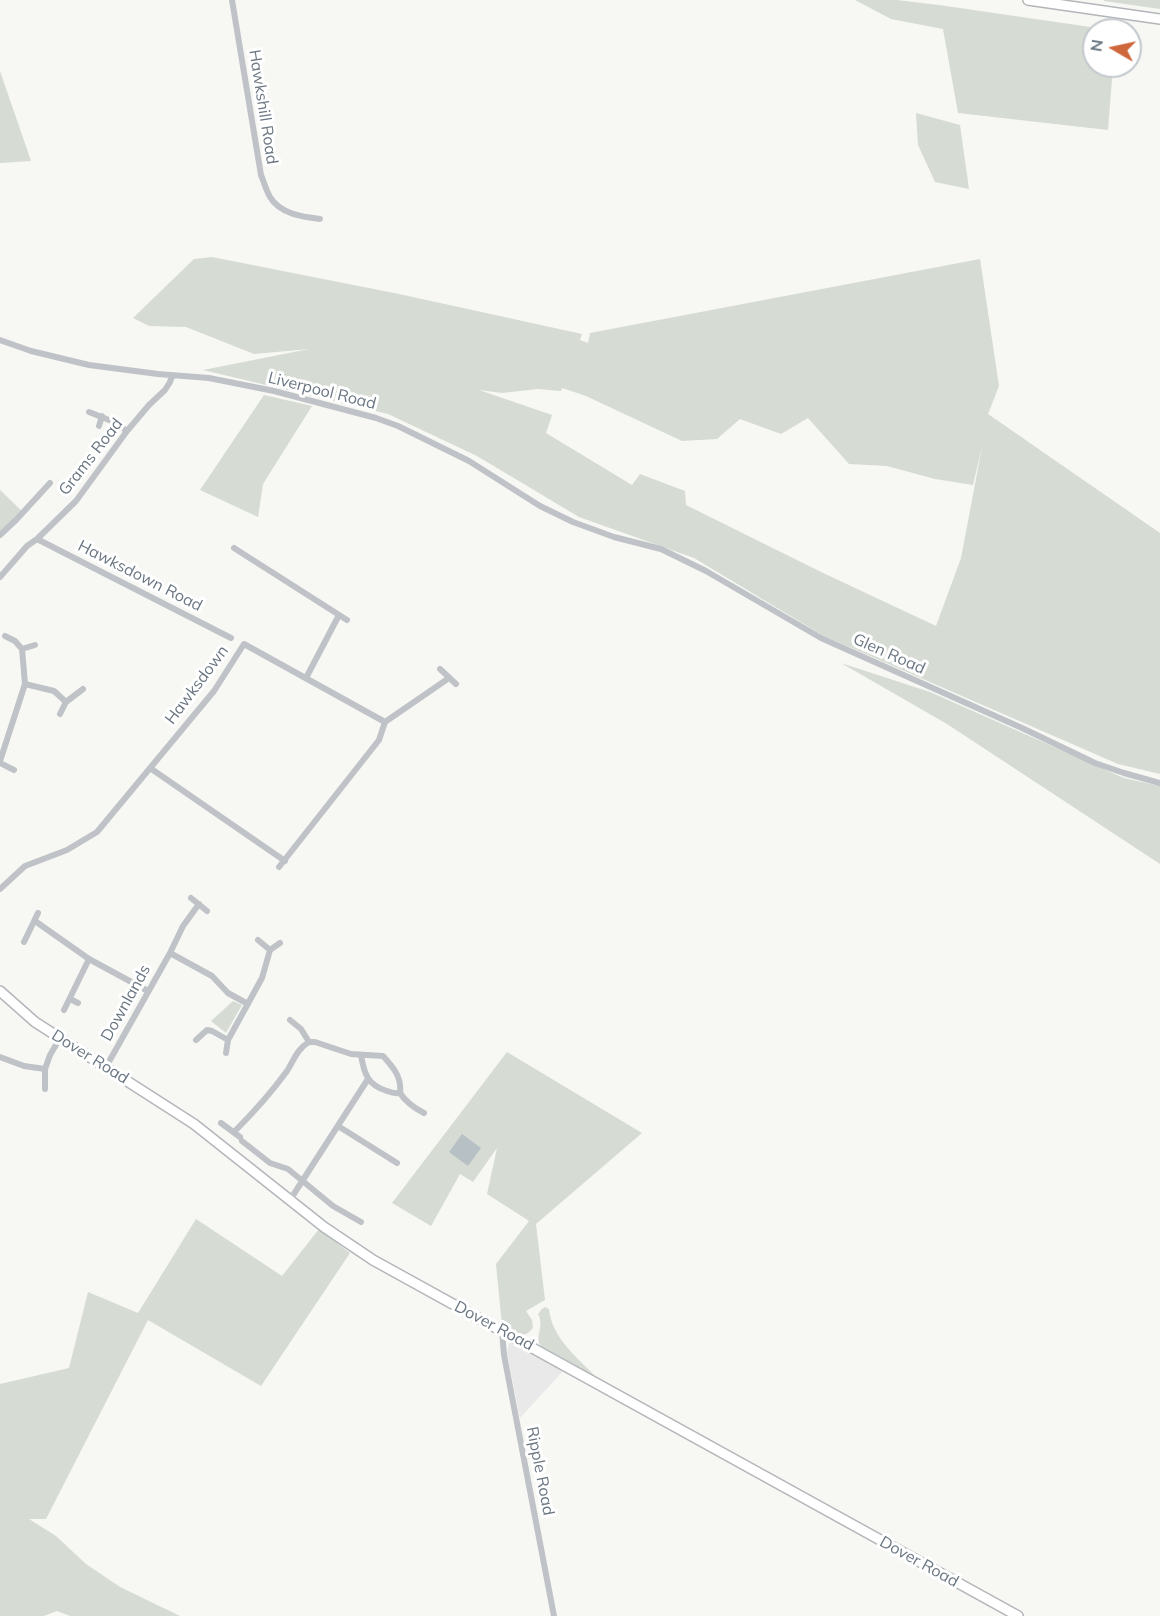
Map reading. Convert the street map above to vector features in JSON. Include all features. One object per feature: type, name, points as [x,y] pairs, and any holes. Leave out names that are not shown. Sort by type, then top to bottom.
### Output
[{"type":"main road","points":[[1028,0],[1160,19]]},
{"type":"main road","name":"Dover Road","points":[[0,991],[35,1022],[194,1124],[339,1238],[373,1260],[1018,1616]]},
{"type":"street","name":"Hawkshill Road","points":[[232,0],[261,175],[276,204],[287,212],[320,219]]},
{"type":"street","name":"Liverpool Road","points":[[0,340],[31,351],[89,365],[172,376],[209,378],[274,391],[376,418],[398,426],[470,461],[540,506],[573,522],[614,537]]},
{"type":"street","name":"Grams Road","points":[[0,577],[27,546],[76,501],[127,431],[165,390],[172,376]]},
{"type":"street","points":[[89,411],[114,422],[127,431]]},
{"type":"street","points":[[99,426],[102,416]]},
{"type":"street","points":[[0,535],[50,483]]},
{"type":"street","name":"Glen Road","points":[[614,537],[661,549],[706,571],[821,638],[1095,763],[1160,783]]},
{"type":"street","name":"Hawksdown Road","points":[[37,539],[231,638]]},
{"type":"street","points":[[234,548],[347,620]]},
{"type":"street","points":[[306,678],[339,615]]},
{"type":"street","points":[[5,636],[15,641],[22,649],[25,684],[0,761],[14,770]]},
{"type":"street","name":"Hawksdown","points":[[0,889],[25,866],[67,850],[97,832],[214,691],[244,644],[386,722]]},
{"type":"street","points":[[22,649],[34,645]]},
{"type":"street","points":[[440,669],[456,684]]},
{"type":"street","points":[[279,867],[379,740],[386,722],[449,678]]},
{"type":"street","points":[[25,684],[54,691],[66,702]]},
{"type":"street","points":[[60,714],[66,702],[83,689]]},
{"type":"street","points":[[150,768],[285,861]]},
{"type":"street","points":[[191,898],[207,911]]},
{"type":"street","name":"Downlands","points":[[106,1067],[183,926],[199,904]]},
{"type":"street","points":[[24,942],[38,913]]},
{"type":"street","points":[[35,921],[89,959],[148,991]]},
{"type":"street","points":[[258,940],[270,950]]},
{"type":"street","points":[[226,1053],[228,1040],[262,978],[270,950],[280,943]]},
{"type":"street","points":[[170,952],[212,976],[228,993],[248,1004]]},
{"type":"street","points":[[64,1010],[89,959]]},
{"type":"street","points":[[70,999],[78,1003]]},
{"type":"street","points":[[290,1020],[301,1029],[309,1042]]},
{"type":"street","points":[[196,1040],[207,1030],[228,1040]]},
{"type":"street","points":[[45,1089],[45,1069],[60,1038]]},
{"type":"street","points":[[239,1136],[288,1069],[298,1051],[309,1042],[351,1054],[383,1056],[395,1069],[401,1086],[400,1093],[404,1099],[424,1113]]},
{"type":"street","points":[[361,1055],[364,1071],[372,1085],[382,1090],[400,1093]]},
{"type":"street","points":[[0,1057],[24,1066],[45,1069]]},
{"type":"street","points":[[290,1200],[368,1079]]},
{"type":"street","points":[[221,1123],[270,1163],[288,1169],[333,1206],[361,1222]]},
{"type":"street","points":[[338,1126],[397,1163]]},
{"type":"street","name":"Ripple Road","points":[[502,1331],[504,1355],[554,1616]]},
{"type":"shaded area","points":[[855,0],[897,0],[1082,26],[1082,78],[1112,78],[1108,130],[958,113],[943,29],[891,19]]},
{"type":"shaded area","points":[[1160,0],[1160,9],[1104,1]]},
{"type":"shaded area","points":[[0,71],[31,161],[0,163]]},
{"type":"shaded area","points":[[916,113],[960,125],[969,189],[935,182],[918,145]]},
{"type":"shaded area","points":[[212,257],[399,294],[582,334],[580,340],[588,343],[590,333],[980,259],[999,386],[988,414],[1160,533],[1160,774],[1118,764],[822,635],[694,558],[579,517],[477,456],[388,414],[203,370],[309,349],[254,354],[186,327],[149,326],[133,318],[194,259]],"holes":[[[562,388],[586,396],[682,441],[717,439],[740,419],[781,434],[808,418],[849,464],[887,466],[935,479],[973,485],[982,447],[961,558],[936,626],[686,505],[685,491],[640,474],[632,485],[546,433],[552,415],[479,390],[502,393],[538,389],[561,391]]]},
{"type":"shaded area","points":[[264,395],[312,406],[263,484],[258,517],[200,490]]},
{"type":"shaded area","points":[[0,490],[23,512],[0,535]]},
{"type":"shaded area","points":[[841,663],[930,692],[1124,778],[1160,786],[1160,864],[947,724]]},
{"type":"shaded area","points":[[233,1001],[242,1005],[226,1033],[211,1021]]},
{"type":"shaded area","points":[[507,1052],[642,1133],[536,1224],[545,1300],[526,1311],[532,1320],[533,1327],[523,1335],[511,1332],[502,1325],[496,1264],[529,1221],[487,1194],[497,1148],[473,1182],[460,1174],[431,1226],[392,1203]]},
{"type":"shaded area","points":[[462,1134],[481,1148],[468,1166],[449,1152]]},
{"type":"shaded area","points":[[196,1219],[282,1276],[319,1229],[350,1253],[261,1386],[148,1320],[46,1519],[29,1519],[56,1536],[86,1564],[120,1587],[180,1616],[70,1616],[57,1611],[44,1616],[0,1616],[0,1384],[69,1368],[88,1292],[138,1313]]},
{"type":"shaded area","points":[[545,1307],[549,1309],[560,1338],[595,1376],[541,1346],[538,1314]]},
{"type":"shaded area","points":[[509,1342],[563,1371],[520,1418],[507,1354]]}]
